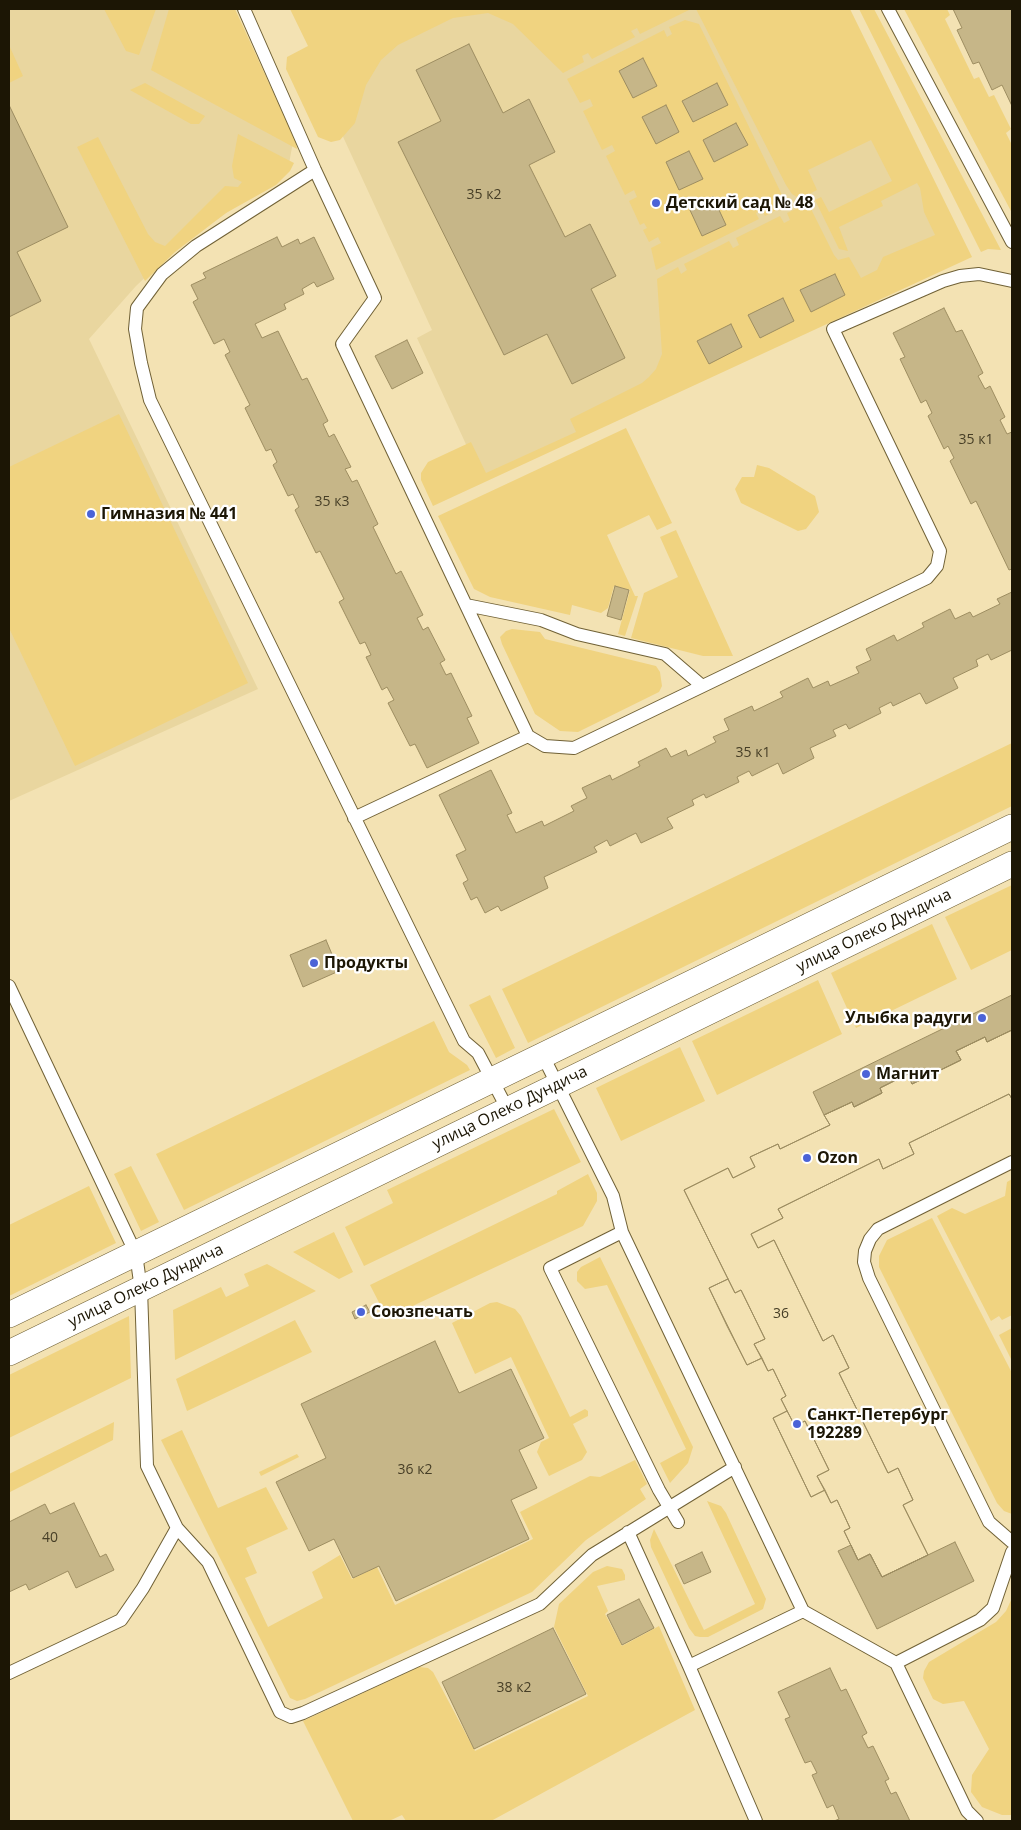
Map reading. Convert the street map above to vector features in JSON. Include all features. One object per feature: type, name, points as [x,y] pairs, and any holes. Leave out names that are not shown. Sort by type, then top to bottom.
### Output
[{"type":"street","name":"улица Олеко Дундича","points":[[9,1315],[1012,827]]},
{"type":"street","name":"улица Олеко Дундича","points":[[9,1353],[1012,864]]},
{"type":"lane","points":[[244,9],[315,170],[375,298],[342,344],[528,736],[545,746],[574,748],[927,578],[937,566],[940,551],[833,329],[943,281],[960,276],[979,274],[1012,280]]},
{"type":"lane","points":[[888,9],[1012,242]]},
{"type":"lane","points":[[315,170],[196,246],[162,274],[137,308],[135,329],[150,400],[464,1041],[478,1053],[508,1110]]},
{"type":"lane","points":[[466,605],[541,620],[577,634],[665,654],[702,685]]},
{"type":"lane","points":[[354,818],[528,736]]},
{"type":"lane","points":[[9,986],[136,1254],[141,1289],[147,1466],[177,1528],[208,1562],[280,1712],[291,1717],[540,1604],[592,1555],[735,1466]]},
{"type":"lane","points":[[543,1056],[613,1196],[622,1232],[803,1610],[896,1663],[967,1811],[977,1821]]},
{"type":"lane","points":[[1012,1162],[878,1229],[870,1239],[865,1250],[864,1262],[869,1278],[989,1522],[1012,1542]]},
{"type":"lane","points":[[622,1232],[550,1268],[659,1490],[670,1505],[678,1522]]},
{"type":"lane","points":[[9,1673],[121,1620],[143,1588],[177,1528]]},
{"type":"lane","points":[[628,1532],[689,1666],[756,1821]]},
{"type":"lane","points":[[896,1663],[980,1620],[993,1608],[1012,1552]]},
{"type":"lane","points":[[689,1666],[803,1610]]},
{"type":"shaded area","name":"Гимназия № 441","points":[[9,9],[231,9],[293,142],[288,169],[174,250],[136,286],[89,339],[258,689],[9,801]]},
{"type":"shaded area","points":[[104,9],[156,9],[139,55],[126,51]]},
{"type":"shaded area","points":[[169,9],[235,9],[296,142],[297,149],[151,70]]},
{"type":"shaded area","points":[[290,9],[689,10],[640,34],[637,28],[631,31],[635,37],[592,59],[588,53],[582,56],[584,62],[563,73],[513,24],[488,13],[453,18],[398,45],[381,60],[366,85],[355,123],[340,140],[331,142],[318,137],[286,69],[287,57],[308,46]]},
{"type":"shaded area","name":"Детский сад № 48","points":[[430,9],[719,9],[896,111],[959,245],[853,306],[482,479],[417,338],[432,330],[310,65]]},
{"type":"shaded area","points":[[696,9],[850,9],[972,257],[433,506],[421,480],[421,473],[428,462],[471,442],[486,473],[576,432],[570,419],[642,383],[649,377],[656,369],[662,354],[657,279],[678,267],[681,274],[687,270],[684,264],[729,241],[733,248],[739,245],[736,238],[780,216],[784,223],[790,220],[787,213],[800,207],[811,209],[834,255],[838,260],[849,257],[861,278],[877,270],[883,257],[935,235],[924,212],[920,188],[917,183],[881,201],[883,206],[839,227],[848,251],[839,249],[815,200],[821,197],[829,212],[892,181],[871,140],[808,170],[817,190],[800,199],[792,194]]},
{"type":"shaded area","points":[[859,9],[874,9],[1001,250],[988,249],[981,252]]},
{"type":"shaded area","points":[[904,9],[947,9],[950,15],[945,19],[974,79],[979,77],[989,97],[994,95],[1011,129],[1006,133],[1012,145],[1012,213]]},
{"type":"shaded area","points":[[685,20],[699,24],[784,199],[780,208],[765,216],[762,210],[756,213],[759,219],[656,270],[651,248],[661,243],[658,237],[649,242],[643,230],[647,228],[644,223],[640,225],[629,201],[637,197],[634,190],[625,195],[606,156],[615,151],[612,145],[602,150],[583,111],[593,106],[590,99],[580,103],[567,79],[664,30],[667,37],[672,34],[669,27]]},
{"type":"shaded area","points":[[9,45],[23,76],[9,83]]},
{"type":"shaded area","points":[[145,83],[205,116],[199,124],[191,124],[130,90]]},
{"type":"shaded area","points":[[238,134],[294,163],[290,171],[276,185],[226,213],[175,252],[145,281],[77,147],[98,137],[148,234],[155,242],[165,246],[225,186],[238,187],[242,182],[234,178],[232,166]]},
{"type":"shaded area","points":[[119,414],[248,683],[75,766],[9,628],[9,467]]},
{"type":"shaded area","points":[[626,428],[672,523],[657,530],[649,515],[607,535],[635,596],[638,596],[625,636],[618,634],[630,590],[614,586],[608,608],[601,613],[572,605],[570,615],[490,597],[474,589],[438,516]]},
{"type":"shaded area","points":[[757,465],[769,468],[815,496],[819,512],[806,529],[798,531],[741,503],[735,489],[742,477],[754,477]]},
{"type":"shaded area","points":[[676,530],[733,656],[703,656],[631,638],[644,593],[678,577],[660,537]]},
{"type":"shaded area","points":[[512,629],[540,632],[545,639],[656,666],[660,672],[662,686],[659,692],[578,732],[560,731],[535,714],[502,644],[500,637],[506,631]]},
{"type":"shaded area","points":[[1012,743],[1012,806],[528,1043],[502,989]]},
{"type":"shaded area","points":[[1012,885],[1012,950],[971,970],[945,917]]},
{"type":"shaded area","points":[[932,924],[957,979],[856,1028],[831,973]]},
{"type":"shaded area","points":[[818,980],[842,1034],[717,1095],[692,1041]]},
{"type":"shaded area","points":[[490,995],[515,1048],[496,1058],[469,1005]]},
{"type":"shaded area","points":[[434,1021],[449,1052],[467,1065],[470,1070],[184,1210],[156,1154]]},
{"type":"shaded area","points":[[680,1047],[705,1101],[621,1141],[596,1088]]},
{"type":"shaded area","points":[[554,1109],[581,1162],[364,1266],[345,1227],[393,1203],[387,1190]]},
{"type":"shaded area","points":[[131,1166],[159,1222],[141,1231],[114,1174]]},
{"type":"shaded area","points":[[588,1174],[597,1193],[597,1201],[583,1226],[387,1318],[370,1285],[557,1194],[557,1191]]},
{"type":"shaded area","points":[[1012,1179],[1012,1315],[1002,1320],[999,1316],[991,1321],[937,1216],[952,1208],[965,1214],[1005,1196],[1007,1182]]},
{"type":"shaded area","points":[[89,1186],[116,1243],[9,1296],[9,1225]]},
{"type":"shaded area","points":[[932,1218],[1012,1373],[1012,1514],[1004,1511],[997,1503],[879,1267],[879,1256],[887,1240]]},
{"type":"shaded area","points":[[334,1232],[353,1272],[339,1279],[293,1252]]},
{"type":"shaded area","points":[[600,1257],[693,1447],[688,1463],[670,1483],[660,1463],[686,1449],[607,1285],[585,1289],[577,1281],[577,1272],[581,1267]]},
{"type":"shaded area","points":[[267,1264],[316,1291],[175,1360],[173,1310],[221,1287],[226,1297],[249,1286],[244,1274]]},
{"type":"shaded area","points":[[497,1302],[515,1309],[521,1316],[570,1417],[585,1409],[588,1411],[588,1416],[573,1424],[587,1452],[582,1460],[549,1476],[537,1452],[541,1442],[549,1438],[511,1357],[475,1374],[452,1323],[490,1303]]},
{"type":"shaded area","points":[[129,1316],[131,1378],[9,1438],[9,1375]]},
{"type":"shaded area","points":[[295,1320],[312,1352],[187,1411],[176,1379]]},
{"type":"shaded area","points":[[1012,1328],[1012,1361],[999,1335]]},
{"type":"shaded area","points":[[114,1422],[113,1440],[10,1492],[9,1474]]},
{"type":"shaded area","points":[[182,1430],[218,1508],[266,1487],[288,1529],[246,1548],[257,1573],[245,1578],[268,1627],[323,1598],[312,1572],[340,1555],[352,1579],[377,1567],[395,1605],[533,1539],[520,1512],[590,1476],[600,1477],[635,1460],[647,1484],[640,1489],[646,1499],[586,1540],[532,1592],[305,1699],[297,1701],[290,1698],[161,1440]]},
{"type":"shaded area","points":[[297,1454],[299,1457],[261,1476],[259,1472]]},
{"type":"shaded area","points":[[707,1501],[721,1506],[726,1513],[766,1599],[763,1609],[708,1637],[700,1637],[695,1636],[689,1628],[651,1547],[650,1540],[654,1529],[704,1630],[755,1604]]},
{"type":"shaded area","points":[[607,1566],[622,1569],[625,1575],[625,1580],[597,1586],[608,1611],[605,1614],[622,1646],[659,1626],[695,1710],[491,1821],[406,1821],[402,1815],[389,1821],[353,1821],[303,1721],[419,1667],[428,1668],[433,1672],[475,1751],[588,1696],[554,1627],[559,1604],[593,1572]]},
{"type":"shaded area","points":[[1012,1598],[1012,1815],[1002,1815],[982,1807],[971,1792],[972,1775],[989,1749],[964,1701],[943,1704],[933,1699],[923,1678],[924,1671],[929,1662],[996,1622],[1006,1611]]},
{"type":"building","points":[[953,9],[1012,9],[1012,106],[1002,85],[992,90],[979,62],[973,64],[957,30],[962,28]]},
{"type":"building","points":[[469,44],[503,113],[529,99],[555,152],[529,165],[565,237],[590,224],[616,276],[591,289],[625,358],[572,384],[547,334],[504,355],[398,142],[441,121],[416,70]]},
{"type":"building","points":[[643,58],[657,86],[633,98],[619,71]]},
{"type":"building","points":[[717,83],[728,105],[693,122],[682,101]]},
{"type":"building","points":[[9,105],[68,227],[17,252],[41,301],[9,317]]},
{"type":"building","points":[[666,105],[679,132],[656,144],[642,117]]},
{"type":"building","points":[[736,123],[748,145],[714,162],[703,140]]},
{"type":"building","points":[[689,151],[703,179],[679,190],[666,162]]},
{"type":"building","points":[[713,197],[726,225],[702,236],[689,208]]},
{"type":"building","points":[[277,237],[282,247],[298,239],[300,244],[314,237],[334,279],[317,287],[314,282],[302,289],[304,294],[284,304],[286,309],[255,324],[262,338],[278,331],[302,380],[307,378],[328,421],[323,424],[329,437],[334,434],[351,467],[345,469],[352,482],[357,480],[378,524],[373,527],[396,574],[401,571],[423,615],[417,618],[423,630],[428,627],[445,660],[440,663],[446,675],[451,673],[472,716],[467,718],[479,743],[427,768],[415,744],[410,746],[388,703],[394,700],[387,687],[382,690],[366,657],[371,655],[365,642],[360,644],[339,602],[344,599],[320,551],[316,553],[295,510],[299,507],[293,494],[288,496],[273,465],[277,462],[271,449],[266,451],[245,408],[250,405],[225,355],[230,352],[224,339],[214,344],[193,302],[198,299],[191,285],[206,278],[203,273]]},
{"type":"building","points":[[835,274],[845,295],[811,312],[800,290]]},
{"type":"building","points":[[783,298],[794,321],[760,338],[748,315]]},
{"type":"building","points":[[944,308],[956,332],[962,330],[983,373],[978,376],[985,389],[990,386],[1005,417],[1000,420],[1007,434],[1012,432],[1012,569],[1009,570],[976,501],[971,504],[950,461],[954,458],[948,446],[944,449],[928,416],[932,413],[926,400],[921,403],[900,359],[905,357],[893,333]]},
{"type":"building","points":[[731,324],[742,347],[709,364],[697,341]]},
{"type":"building","points":[[407,340],[423,373],[392,389],[375,356]]},
{"type":"building","points":[[615,586],[629,590],[621,620],[607,616]]},
{"type":"building","points":[[1012,592],[1012,650],[991,660],[988,654],[976,660],[978,666],[953,678],[958,688],[926,704],[920,693],[893,706],[891,702],[879,708],[881,713],[849,729],[846,724],[833,730],[836,736],[810,748],[814,758],[783,774],[778,763],[752,776],[749,771],[737,777],[739,782],[706,798],[704,794],[692,800],[694,805],[667,818],[673,828],[641,843],[636,833],[610,846],[607,840],[594,847],[597,852],[544,877],[548,888],[501,911],[498,906],[485,913],[477,897],[471,900],[463,883],[468,880],[456,855],[466,850],[439,795],[491,770],[512,813],[507,815],[516,833],[542,821],[544,826],[574,811],[571,806],[587,798],[582,788],[610,775],[612,780],[640,766],[638,762],[666,748],[671,757],[686,750],[688,756],[716,742],[713,737],[729,730],[724,719],[752,706],[754,711],[783,697],[780,692],[808,678],[813,688],[828,681],[830,686],[859,673],[856,667],[871,660],[866,649],[894,635],[897,641],[924,627],[922,623],[950,609],[955,619],[970,612],[973,617],[1000,604],[997,599]]},
{"type":"building","name":"Продукты","points":[[326,940],[339,971],[303,987],[290,955]]},
{"type":"building","points":[[1012,995],[1012,1030],[987,1042],[985,1037],[956,1051],[961,1060],[912,1084],[908,1074],[880,1088],[882,1093],[854,1107],[852,1102],[824,1115],[813,1092]]},
{"type":"building","points":[[1012,1030],[1012,1099],[1009,1094],[909,1143],[914,1154],[883,1169],[879,1159],[778,1209],[783,1218],[751,1234],[758,1248],[774,1240],[823,1341],[833,1335],[849,1368],[839,1373],[888,1473],[898,1468],[913,1500],[903,1505],[928,1555],[882,1577],[870,1554],[858,1560],[844,1531],[850,1528],[837,1500],[831,1503],[817,1476],[829,1470],[805,1421],[795,1426],[781,1399],[786,1396],[773,1369],[768,1371],[754,1344],[765,1339],[741,1290],[735,1293],[684,1190],[728,1168],[733,1178],[755,1167],[750,1157],[778,1144],[780,1149],[830,1125],[824,1115],[852,1102],[854,1107],[882,1093],[880,1088],[908,1074],[912,1084],[961,1060],[956,1051],[985,1037],[987,1042]]},
{"type":"building","points":[[1012,1030],[1012,1099],[1009,1094],[909,1143],[914,1154],[883,1169],[879,1159],[778,1209],[783,1218],[751,1234],[758,1248],[774,1240],[823,1341],[833,1335],[849,1368],[839,1373],[888,1473],[898,1468],[913,1500],[903,1505],[928,1555],[882,1577],[870,1554],[858,1560],[844,1531],[850,1528],[837,1500],[831,1503],[825,1490],[811,1497],[773,1418],[787,1411],[781,1399],[786,1396],[773,1369],[768,1371],[762,1358],[747,1365],[727,1326],[709,1288],[728,1279],[684,1190],[728,1168],[733,1178],[755,1167],[750,1157],[778,1144],[780,1149],[830,1125],[824,1115],[852,1102],[854,1107],[882,1093],[880,1088],[908,1074],[912,1084],[961,1060],[956,1051],[985,1037],[987,1042]]},
{"type":"building","points":[[728,1279],[735,1293],[741,1290],[765,1339],[754,1344],[762,1358],[747,1365],[709,1288]]},
{"type":"building","name":"Союзпечать","points":[[366,1305],[370,1312],[355,1319],[352,1312]]},
{"type":"building","points":[[435,1341],[459,1393],[511,1369],[544,1438],[519,1450],[537,1488],[511,1500],[529,1539],[396,1601],[379,1566],[353,1578],[334,1539],[309,1551],[276,1482],[326,1458],[301,1404]]},
{"type":"building","points":[[787,1411],[795,1426],[805,1421],[829,1470],[817,1476],[825,1490],[811,1497],[773,1418]]},
{"type":"building","points":[[74,1503],[100,1557],[106,1554],[114,1570],[76,1588],[68,1571],[29,1590],[26,1584],[9,1592],[9,1522],[45,1504],[50,1514]]},
{"type":"building","points":[[955,1542],[974,1581],[877,1629],[838,1551],[851,1545],[858,1560],[870,1554],[882,1577]]},
{"type":"building","points":[[702,1552],[711,1572],[684,1584],[675,1565]]},
{"type":"building","points":[[639,1599],[654,1628],[622,1645],[607,1615]]},
{"type":"building","points":[[553,1628],[586,1694],[474,1749],[442,1682]]},
{"type":"building","points":[[830,1668],[841,1691],[846,1689],[867,1733],[862,1736],[868,1748],[873,1746],[889,1779],[885,1781],[891,1794],[896,1792],[910,1821],[834,1821],[839,1819],[833,1805],[827,1808],[812,1775],[817,1773],[811,1761],[805,1763],[785,1719],[790,1717],[778,1692]]},
{"type":"place","name":"Детский сад № 48","points":[[656,203]]},
{"type":"place","name":"Гимназия № 441","points":[[91,514]]},
{"type":"place","name":"Продукты","points":[[314,963]]},
{"type":"place","name":"Улыбка радуги","points":[[982,1018]]},
{"type":"place","name":"Магнит","points":[[866,1074]]},
{"type":"place","name":"Ozon","points":[[807,1158]]},
{"type":"place","name":"Союзпечать","points":[[361,1312]]},
{"type":"place","name":"Санкт-Петербург 192289","points":[[797,1424]]}]
